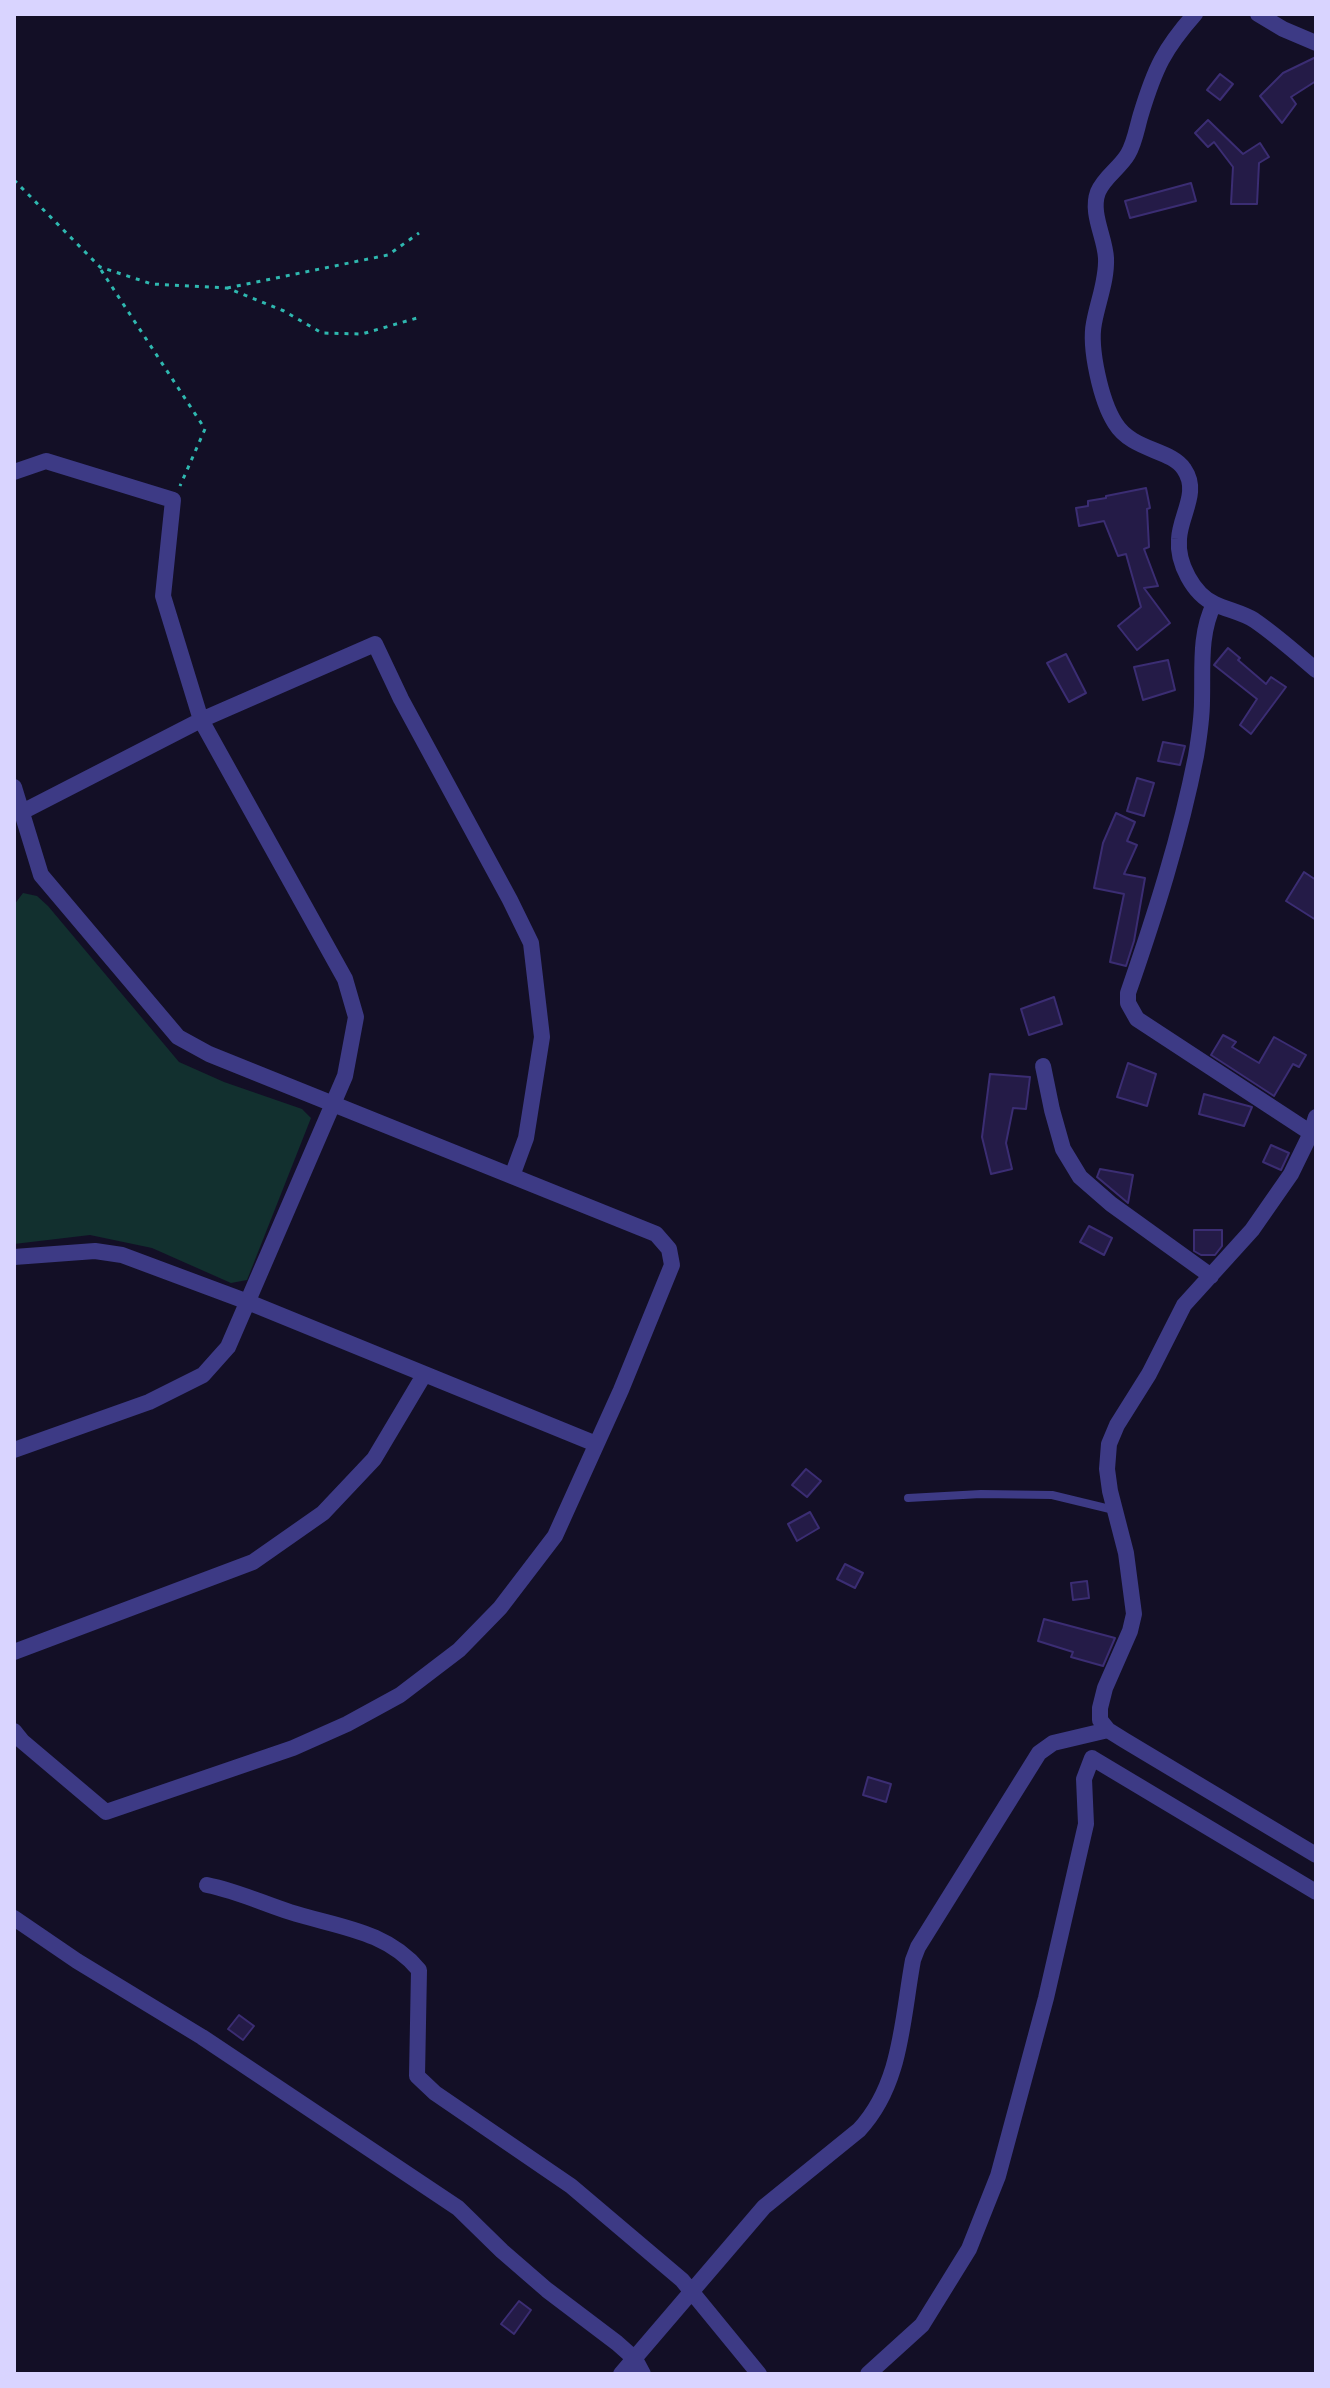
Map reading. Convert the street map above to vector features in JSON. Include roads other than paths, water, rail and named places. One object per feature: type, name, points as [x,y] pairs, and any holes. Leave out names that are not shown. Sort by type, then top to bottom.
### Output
[{"type":"street","points":[[1195,14],[1164,52],[1128,154],[1099,190],[1096,202],[1106,257],[1092,340],[1106,404],[1117,426],[1142,447],[1177,461],[1185,469],[1190,483],[1190,501],[1179,538],[1180,555],[1185,572],[1195,587],[1214,604],[1251,618],[1316,670]]},
{"type":"street","points":[[1258,14],[1316,43]]},
{"type":"street","points":[[14,472],[46,461],[173,500],[163,596],[201,720],[345,979],[356,1017],[345,1076],[228,1347],[203,1375],[149,1402],[14,1450]]},
{"type":"street","points":[[1214,604],[1207,617],[1203,637],[1202,706],[1196,756],[1169,868],[1128,993],[1128,1003],[1137,1019],[1313,1125],[1291,1174],[1252,1230],[1184,1305],[1109,1444],[1107,1469],[1114,1511],[1126,1553],[1134,1614],[1130,1631],[1105,1688],[1100,1720],[1108,1730],[1316,1855]]},
{"type":"street","points":[[18,812],[201,720],[375,644],[531,943],[542,1037],[526,1138],[512,1176]]},
{"type":"street","points":[[14,787],[18,812],[41,875],[178,1037],[209,1054],[656,1234],[669,1249],[672,1265],[621,1390],[555,1536],[500,1608],[459,1650],[400,1695],[347,1724],[293,1748],[106,1812],[14,1731]]},
{"type":"street","points":[[14,830],[18,812]]},
{"type":"street","points":[[1043,1066],[1063,1149],[1080,1177],[1111,1204],[1211,1276]]},
{"type":"street","points":[[14,1257],[95,1251],[122,1255],[248,1302],[596,1444]]},
{"type":"street","points":[[14,1652],[253,1562],[323,1513],[374,1459],[424,1375]]},
{"type":"street","points":[[621,2374],[639,2367],[692,2292],[764,2207],[871,2117],[888,2085],[895,2062],[918,1947],[1039,1753],[1053,1743],[1108,1730]]},
{"type":"street","points":[[868,2374],[922,2325],[969,2249],[998,2176],[1046,1998],[1086,1824],[1084,1779],[1092,1758],[1316,1892]]},
{"type":"street","points":[[207,1885],[231,1890],[384,1941],[406,1954],[419,1970],[417,2076],[435,2093],[571,2186],[682,2280],[759,2374]]},
{"type":"street","points":[[14,1918],[77,1961],[202,2037],[458,2208],[524,2271],[617,2343],[639,2367]]},
{"type":"lane","points":[[908,1498],[981,1494],[1052,1495],[1114,1511]]}]
